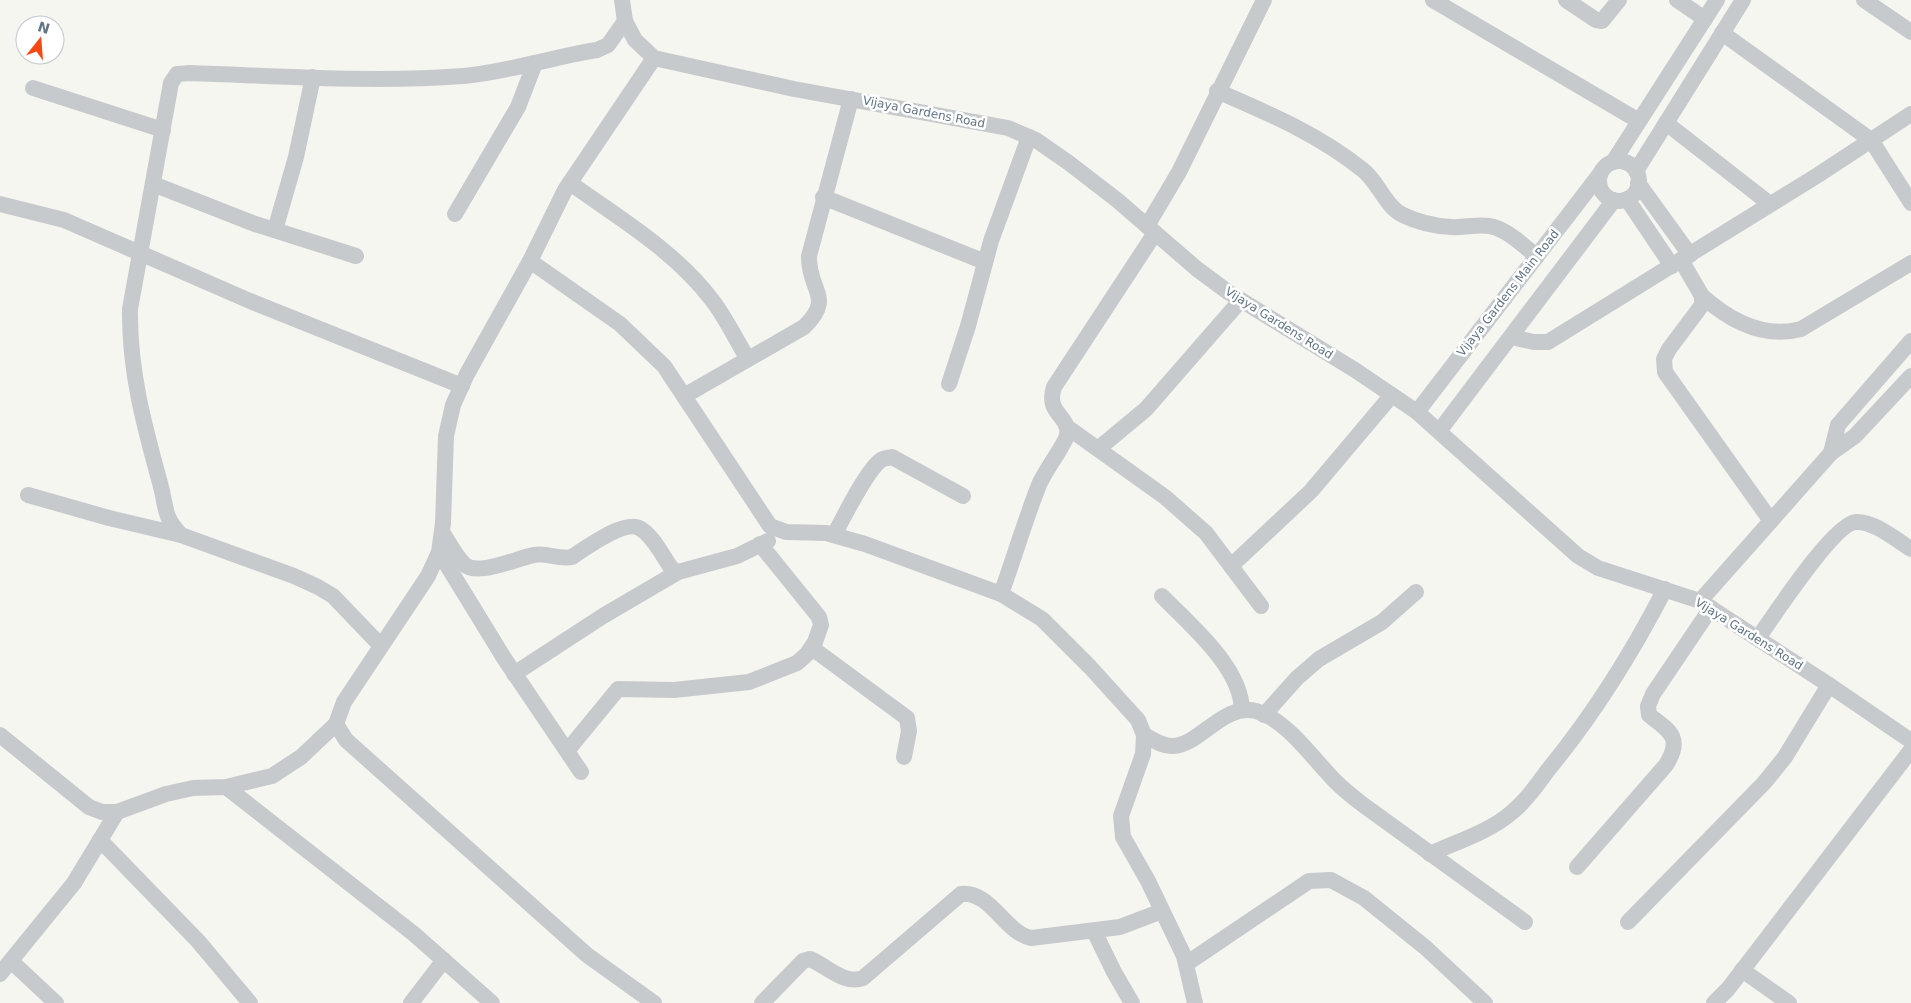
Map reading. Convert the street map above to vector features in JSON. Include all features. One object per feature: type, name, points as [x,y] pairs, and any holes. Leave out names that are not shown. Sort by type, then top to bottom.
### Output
[{"type":"street","points":[[0,735],[88,807],[102,812],[117,812],[166,794],[193,788],[226,787],[272,776],[301,757],[336,724],[344,702],[428,576],[439,552],[442,532],[446,436],[453,405],[462,386],[570,183],[654,58],[635,40],[625,21],[622,0]]},
{"type":"street","points":[[1261,606],[1206,533],[1172,503],[1067,427],[1053,407],[1050,398],[1054,387],[1151,229],[1217,91],[1264,0]]},
{"type":"street","points":[[1433,0],[1639,121]]},
{"type":"street","points":[[1566,0],[1596,20],[1602,21],[1619,0]]},
{"type":"street","points":[[1677,0],[1705,19]]},
{"type":"street","points":[[1681,260],[1620,200],[1603,193],[1598,181],[1602,169],[1613,162],[1717,0]]},
{"type":"street","points":[[1440,430],[1620,200],[1632,195],[1637,177],[1666,123],[1743,0]]},
{"type":"street","points":[[1864,0],[1911,32]]},
{"type":"street","points":[[181,535],[172,525],[166,514],[161,486],[137,398],[130,340],[130,309],[140,252],[171,83],[177,74],[190,72],[395,80],[511,70],[597,50],[608,44],[625,21]]},
{"type":"street","points":[[1722,33],[1871,140],[1911,203]]},
{"type":"street","name":"Vijaya Gardens Road","points":[[654,58],[794,89],[1008,128],[1028,137],[1069,163],[1197,269],[1241,300],[1392,394],[1417,412],[1440,430],[1578,556],[1598,568],[1665,589],[1706,605],[1911,741]]},
{"type":"street","points":[[455,214],[518,107],[535,63]]},
{"type":"street","points":[[275,230],[296,157],[313,77]]},
{"type":"street","points":[[33,88],[163,130]]},
{"type":"street","points":[[1217,91],[1302,128],[1366,172],[1394,209],[1402,214],[1415,220],[1451,227],[1490,226],[1502,231],[1537,256]]},
{"type":"street","points":[[684,396],[804,328],[815,316],[820,307],[819,296],[809,270],[809,256],[823,197],[851,99]]},
{"type":"street","points":[[1511,337],[1534,342],[1548,342],[1911,114]]},
{"type":"street","points":[[1666,123],[1770,204]]},
{"type":"street","points":[[949,384],[968,326],[991,241],[1028,137]]},
{"type":"street","points":[[1613,162],[1626,162],[1637,177],[1702,296],[1724,315],[1767,332],[1786,333],[1801,329],[1911,263]]},
{"type":"street","name":"Vijaya Gardens Main Road","points":[[1417,412],[1600,174]]},
{"type":"street","points":[[570,183],[635,229],[684,270],[712,300],[748,360]]},
{"type":"street","points":[[153,184],[275,230],[356,256]]},
{"type":"street","points":[[823,197],[985,262]]},
{"type":"street","points":[[0,204],[64,220],[250,301],[462,386]]},
{"type":"street","points":[[530,260],[620,324],[664,366],[770,526],[786,532]]},
{"type":"street","points":[[1702,296],[1702,305],[1669,349],[1664,359],[1665,372],[1770,521]]},
{"type":"street","points":[[1098,449],[1146,409],[1241,300]]},
{"type":"street","points":[[1830,453],[1838,425],[1911,341]]},
{"type":"street","points":[[1577,867],[1666,765],[1674,753],[1675,741],[1671,733],[1649,715],[1648,706],[1653,694],[1706,605],[1770,521],[1830,453],[1855,436],[1911,376]]},
{"type":"street","points":[[1231,566],[1311,491],[1392,394]]},
{"type":"street","points":[[1002,594],[1038,486],[1047,466],[1067,438],[1067,427]]},
{"type":"street","points":[[834,535],[870,472],[883,459],[892,457],[962,496]]},
{"type":"street","points":[[28,495],[110,518],[181,535],[294,576],[333,596],[381,646]]},
{"type":"street","points":[[1758,638],[1820,553],[1846,524],[1857,522],[1870,525],[1911,549]]},
{"type":"street","points":[[442,532],[464,563],[470,568],[480,569],[536,554],[563,559],[572,557],[618,530],[631,525],[640,528],[672,569],[678,572]]},
{"type":"street","points":[[514,674],[603,616],[678,572],[737,556],[786,532],[802,531],[834,535],[1002,594],[1049,626],[1090,667],[1138,720],[1144,735],[1143,754],[1121,816],[1123,837],[1162,911],[1186,964],[1195,1003]]},
{"type":"street","points":[[567,751],[618,690],[674,690],[749,682],[797,663],[812,648],[821,625],[819,618],[760,544]]},
{"type":"street","points":[[439,552],[514,674],[581,772]]},
{"type":"street","points":[[1430,854],[1492,825],[1510,814],[1521,804],[1560,756],[1615,679],[1665,589]]},
{"type":"street","points":[[1264,715],[1297,678],[1319,659],[1382,622],[1416,592]]},
{"type":"street","points":[[1162,596],[1212,649],[1229,671],[1242,697],[1242,710]]},
{"type":"street","points":[[812,648],[907,718],[909,731],[904,757]]},
{"type":"street","points":[[1628,922],[1764,783],[1785,756],[1829,685]]},
{"type":"street","points":[[1144,735],[1162,744],[1173,746],[1185,742],[1242,710],[1264,715],[1277,722],[1337,784],[1525,922]]},
{"type":"street","points":[[336,724],[346,740],[587,955],[654,1003]]},
{"type":"street","points":[[1714,1003],[1742,970],[1911,750]]},
{"type":"street","points":[[226,787],[414,934],[492,1003]]},
{"type":"street","points":[[0,974],[74,884],[117,812]]},
{"type":"street","points":[[100,840],[198,941],[250,1003]]},
{"type":"street","points":[[1186,964],[1309,882],[1322,879],[1331,880],[1364,898],[1426,948],[1477,1000]]},
{"type":"street","points":[[762,1003],[803,961],[810,959],[842,978],[856,980],[863,978],[961,894],[969,893],[980,897],[1021,935],[1046,937],[1120,927],[1162,911]]},
{"type":"street","points":[[1094,931],[1132,1003]]},
{"type":"street","points":[[411,1003],[444,960]]},
{"type":"street","points":[[11,961],[56,1003]]},
{"type":"street","points":[[1742,970],[1788,1003]]}]
